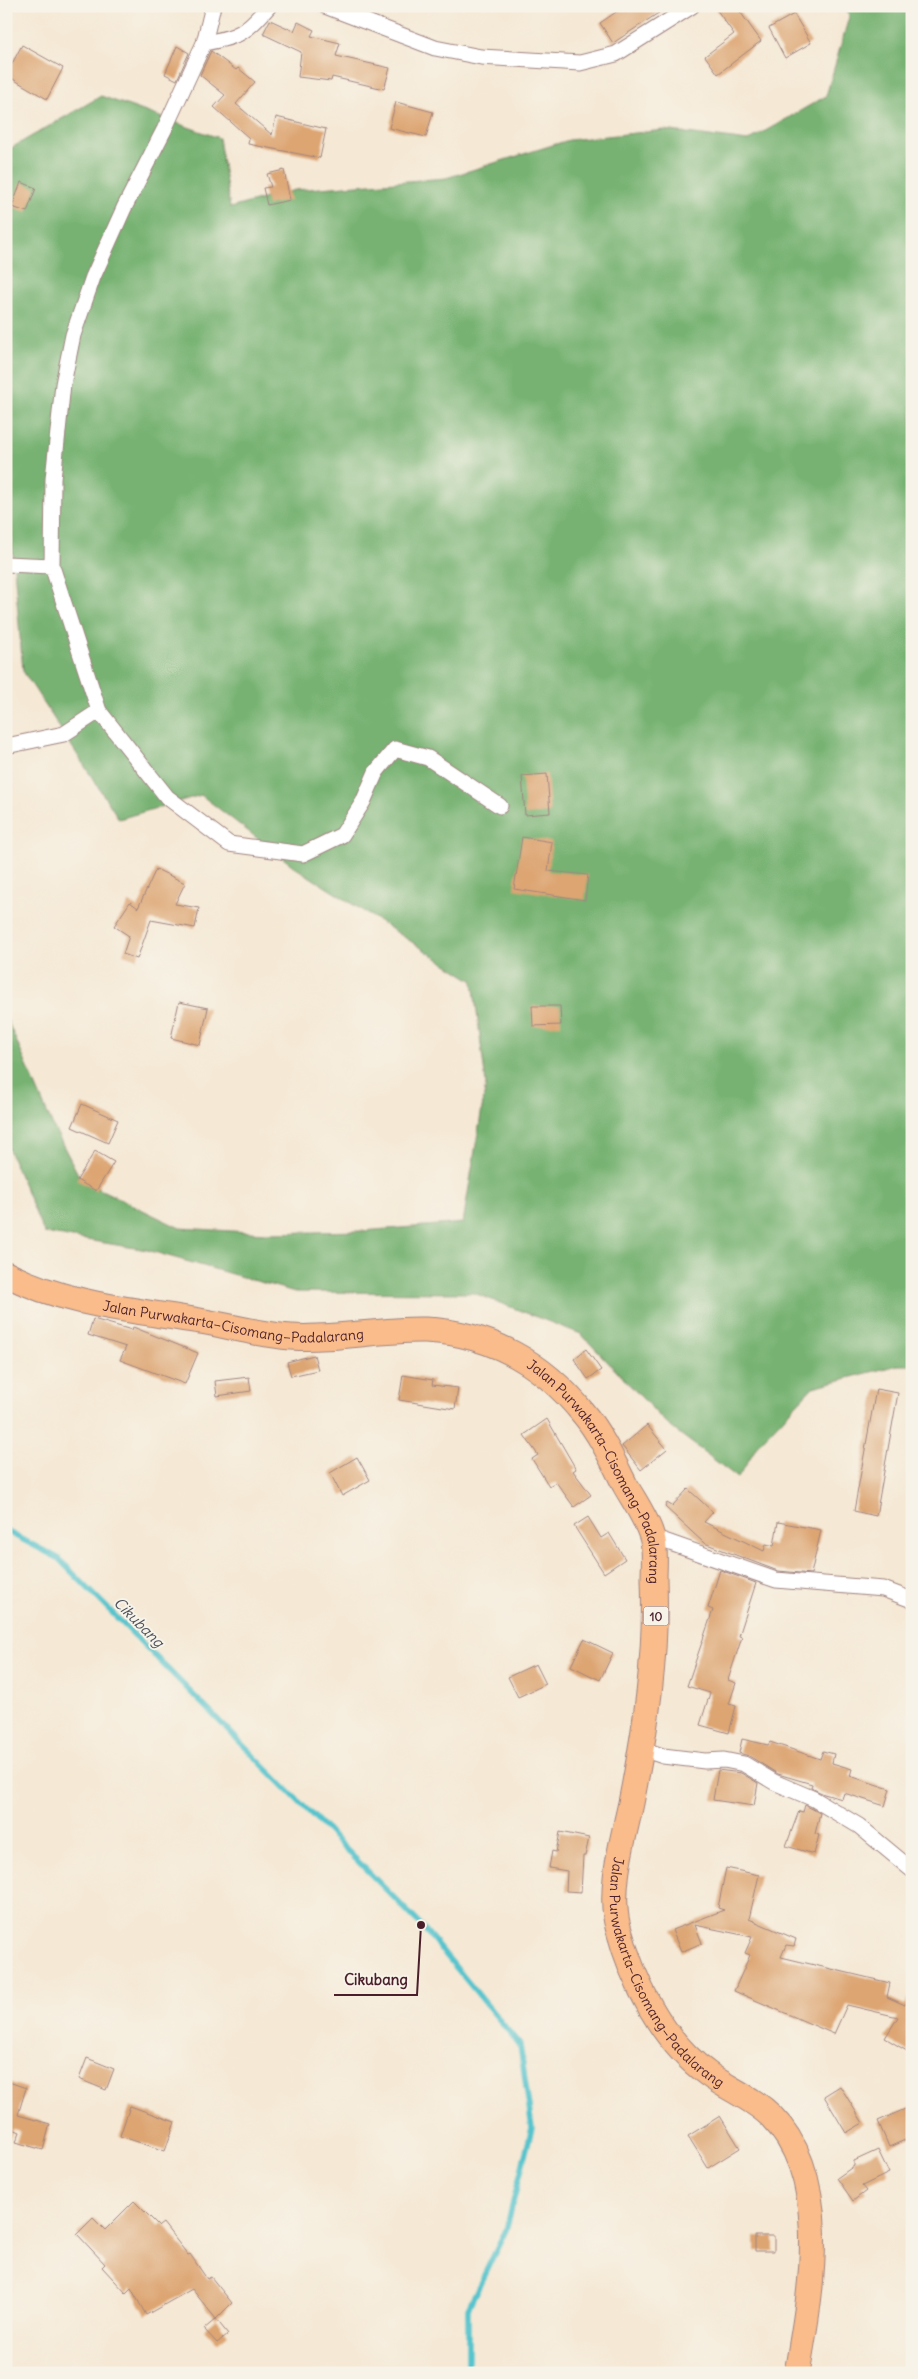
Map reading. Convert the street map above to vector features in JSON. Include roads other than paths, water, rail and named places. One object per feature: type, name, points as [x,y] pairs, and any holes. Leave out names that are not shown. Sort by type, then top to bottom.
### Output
[{"type":"highway","name":"Jalan Purwakarta–Cisomang–Padalarang","points":[[6,1274],[46,1292],[77,1301],[210,1323],[261,1334],[295,1338],[427,1330],[474,1338],[513,1352],[550,1378],[584,1414],[653,1537],[656,1622],[649,1703],[642,1749],[620,1851],[616,1885],[617,1923],[635,1974],[660,2024],[684,2055],[770,2115],[788,2138],[804,2172],[812,2221],[811,2291],[798,2373]]},
{"type":"street","points":[[213,6],[204,43],[92,278],[73,335],[63,384],[53,479],[52,566],[99,711],[167,797],[229,844],[303,854],[342,835],[363,802],[376,772],[395,749],[428,758],[500,806]]},
{"type":"street","points":[[204,43],[239,35],[250,27],[269,6]]},
{"type":"street","points":[[325,6],[435,48],[481,57],[580,63],[616,54],[692,6]]},
{"type":"street","points":[[6,564],[52,566]]},
{"type":"street","points":[[6,746],[64,734],[99,711]]},
{"type":"street","points":[[653,1537],[776,1580],[883,1589],[912,1600]]},
{"type":"street","points":[[642,1749],[663,1756],[705,1761],[724,1760],[744,1764],[774,1782],[814,1799],[859,1826],[912,1870]]},
{"type":"waterway","name":"Cikubang","points":[[6,1531],[58,1558],[421,1925],[520,2045],[532,2128],[506,2230],[468,2308],[468,2373]]},
{"type":"place","name":"Cikubang","points":[[421,1925]]}]
